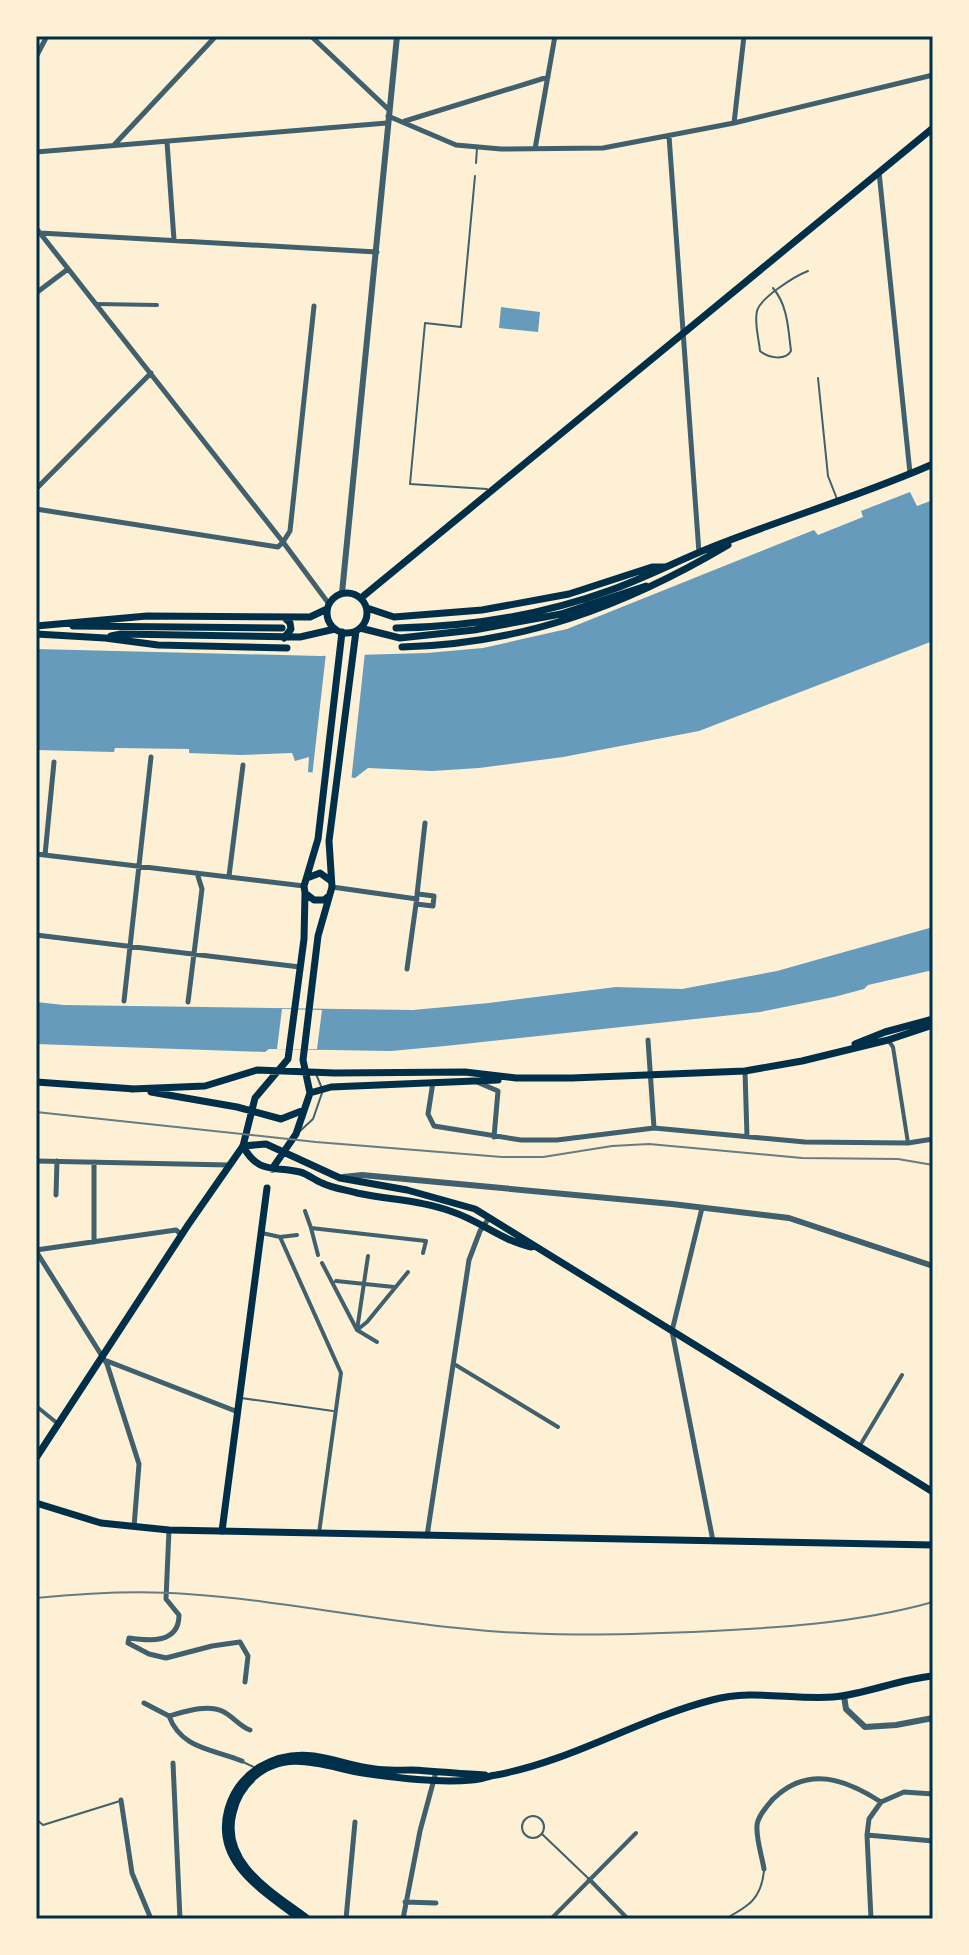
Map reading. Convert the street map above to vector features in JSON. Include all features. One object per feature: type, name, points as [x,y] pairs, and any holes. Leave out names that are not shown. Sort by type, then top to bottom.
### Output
[{"type":"main road","points":[[361,598],[933,128]]},
{"type":"main road","points":[[396,628],[429,627],[521,615],[587,598],[933,464]]},
{"type":"main road","points":[[402,647],[476,641],[524,632],[591,613],[652,587],[741,537]]},
{"type":"main road","points":[[367,608],[394,617],[525,604],[579,591],[652,567],[668,567]]},
{"type":"main road","points":[[105,638],[121,634],[284,638],[358,630],[394,637],[444,634],[531,621],[576,610],[644,586],[652,587]]},
{"type":"main road","points":[[36,626],[147,616],[310,617],[328,607],[342,593],[361,598],[367,608],[367,619],[358,630],[353,652],[329,841],[332,884],[318,936],[303,1060],[310,1093],[296,1134],[271,1170]]},
{"type":"main road","points":[[36,1458],[243,1146],[258,1094],[288,1059],[304,939],[306,886],[318,839],[339,652],[338,631],[328,620],[328,607]]},
{"type":"main road","points":[[394,617],[388,626],[394,637]]},
{"type":"main road","points":[[284,638],[291,629],[285,618]]},
{"type":"main road","points":[[36,626],[282,628]]},
{"type":"main road","points":[[36,634],[158,645],[287,648]]},
{"type":"main road","points":[[306,886],[320,873],[332,884]]},
{"type":"main road","points":[[306,886],[314,900],[324,900],[329,896]]},
{"type":"main road","points":[[834,1053],[885,1032],[933,1019]]},
{"type":"main road","points":[[310,1093],[322,1088],[433,1082],[651,1077],[745,1071],[888,1040],[933,1025]]},
{"type":"main road","points":[[132,1089],[205,1086],[251,1071],[465,1072],[516,1078]]},
{"type":"main road","points":[[38,1082],[132,1089],[281,1119],[304,1110]]},
{"type":"main road","points":[[243,1146],[266,1144],[340,1178],[436,1197],[475,1209],[486,1221]]},
{"type":"main road","points":[[243,1146],[252,1161],[271,1170],[303,1173],[323,1184],[362,1194],[437,1206],[486,1221],[537,1249],[933,1492]]},
{"type":"main road","points":[[222,1531],[267,1188]]},
{"type":"main road","points":[[36,1501],[81,1519],[169,1530],[933,1545]]},
{"type":"main road","points":[[300,1919],[244,1874],[232,1857],[227,1840],[229,1807],[241,1788],[257,1768],[283,1757],[304,1755],[370,1769],[474,1780],[554,1761],[692,1706],[727,1696],[844,1696],[903,1680],[933,1676]]},
{"type":"main road","points":[[308,1919],[252,1875],[239,1859],[232,1840],[231,1823],[241,1788],[272,1765],[300,1761],[365,1773],[435,1776]]},
{"type":"street","points":[[36,57],[47,36]]},
{"type":"street","points":[[114,145],[216,36]]},
{"type":"street","points":[[311,36],[388,116]]},
{"type":"street","points":[[342,593],[397,36]]},
{"type":"street","points":[[535,149],[555,36]]},
{"type":"street","points":[[734,123],[744,36]]},
{"type":"street","points":[[36,152],[167,142],[388,116],[456,145],[603,148],[734,123],[933,75]]},
{"type":"street","points":[[404,121],[548,77]]},
{"type":"street","points":[[669,136],[699,553]]},
{"type":"street","points":[[167,142],[174,240]]},
{"type":"street","points":[[879,172],[910,473]]},
{"type":"street","points":[[38,230],[377,252]]},
{"type":"street","points":[[38,230],[283,542],[328,607]]},
{"type":"street","points":[[36,293],[68,269]]},
{"type":"street","points":[[96,304],[157,305]]},
{"type":"street","points":[[36,509],[278,547],[290,531],[314,306]]},
{"type":"street","points":[[36,489],[151,373]]},
{"type":"street","points":[[124,1001],[151,757]]},
{"type":"street","points":[[45,855],[54,762]]},
{"type":"street","points":[[229,876],[243,765]]},
{"type":"street","points":[[407,969],[425,823]]},
{"type":"street","points":[[36,854],[306,886]]},
{"type":"street","points":[[188,1002],[202,889],[197,872]]},
{"type":"street","points":[[202,889],[217,874]]},
{"type":"street","points":[[332,884],[417,899]]},
{"type":"street","points":[[36,935],[300,967]]},
{"type":"street","points":[[648,1040],[654,1128]]},
{"type":"street","points":[[888,1040],[893,1047],[908,1143]]},
{"type":"street","points":[[745,1071],[747,1137]]},
{"type":"street","points":[[433,1082],[428,1114],[434,1126],[494,1137],[557,1140],[654,1128],[805,1142],[908,1143],[933,1139]]},
{"type":"street","points":[[476,1082],[498,1091],[494,1137]]},
{"type":"street","points":[[36,1161],[229,1165]]},
{"type":"street","points":[[56,1195],[57,1161]]},
{"type":"street","points":[[94,1162],[94,1242]]},
{"type":"street","points":[[340,1178],[362,1175],[789,1218],[933,1266]]},
{"type":"street","points":[[702,1208],[672,1331],[713,1541]]},
{"type":"street","points":[[305,1211],[318,1255]]},
{"type":"street","points":[[427,1536],[469,1260],[486,1221]]},
{"type":"street","points":[[311,1228],[426,1241],[423,1253]]},
{"type":"street","points":[[134,1528],[139,1464],[107,1364],[36,1251],[176,1230],[182,1235]]},
{"type":"street","points":[[261,1233],[280,1237],[297,1235]]},
{"type":"street","points":[[280,1237],[341,1373],[319,1533]]},
{"type":"street","points":[[357,1330],[368,1256]]},
{"type":"street","points":[[322,1263],[357,1330],[377,1342]]},
{"type":"street","points":[[357,1330],[408,1272]]},
{"type":"street","points":[[327,1275],[336,1281],[394,1287]]},
{"type":"street","points":[[335,1289],[336,1281]]},
{"type":"street","points":[[102,1359],[238,1412]]},
{"type":"street","points":[[452,1363],[558,1427]]},
{"type":"street","points":[[859,1447],[902,1375]]},
{"type":"street","points":[[36,1406],[59,1424]]},
{"type":"street","points":[[169,1530],[166,1599],[179,1615],[178,1625],[171,1634],[161,1639],[129,1638],[128,1643],[149,1654],[166,1658],[240,1642],[248,1656],[245,1682]]},
{"type":"street","points":[[844,1696],[846,1709],[865,1727],[933,1718]]},
{"type":"street","points":[[144,1703],[169,1716],[180,1735],[189,1742],[204,1750],[242,1761]]},
{"type":"street","points":[[169,1716],[200,1708],[222,1711],[250,1730]]},
{"type":"street","points":[[173,1763],[180,1919]]},
{"type":"street","points":[[403,1919],[435,1776]]},
{"type":"street","points":[[764,1869],[756,1824],[767,1806],[784,1789],[805,1780],[835,1779],[881,1802]]},
{"type":"street","points":[[871,1919],[869,1819],[881,1802],[904,1792],[933,1794]]},
{"type":"street","points":[[121,1800],[132,1873],[151,1919]]},
{"type":"street","points":[[346,1919],[355,1822]]},
{"type":"street","points":[[551,1919],[636,1833]]},
{"type":"street","points":[[867,1835],[933,1841]]},
{"type":"street","points":[[589,1879],[628,1919]]},
{"type":"street","points":[[405,1902],[436,1903]]},
{"type":"lane","points":[[476,163],[477,147]]},
{"type":"lane","points":[[475,176],[461,327],[425,323],[410,484],[492,490]]},
{"type":"lane","points":[[775,290],[784,305],[791,351],[783,357],[770,357],[760,351],[758,308],[775,290],[808,271]]},
{"type":"lane","points":[[818,378],[828,476],[838,500]]},
{"type":"lane","points":[[296,1134],[313,1119],[322,1096],[315,1073]]},
{"type":"lane","points":[[239,1398],[336,1411]]},
{"type":"lane","points":[[242,1761],[257,1768]]},
{"type":"lane","points":[[36,1819],[43,1825],[121,1800]]},
{"type":"lane","points":[[535,1816],[541,1820],[541,1833],[535,1837],[526,1835],[522,1826],[525,1819],[535,1816]]},
{"type":"lane","points":[[541,1833],[589,1879]]},
{"type":"lane","points":[[725,1919],[752,1902],[762,1889],[764,1869]]},
{"type":"water","points":[[501,307],[540,312],[538,332],[499,328]]},
{"type":"water","points":[[910,492],[917,506],[933,500],[933,641],[699,731],[563,757],[479,768],[432,771],[368,768],[355,778],[308,772],[309,757],[295,761],[292,753],[241,755],[189,753],[189,749],[115,748],[114,752],[36,750],[36,649],[320,656],[483,648],[567,629],[814,530],[818,535],[863,517],[861,511]]},
{"type":"water","points":[[933,927],[933,970],[868,985],[864,989],[834,997],[760,1012],[391,1051],[269,1049],[265,1052],[36,1044],[36,1002],[64,1005],[413,1010],[616,987],[682,989],[777,971]]},
{"type":"pier","points":[[365,652],[351,782],[312,777],[326,653]]},
{"type":"pier","points":[[282,1009],[322,1010],[317,1049],[277,1049]]},
{"type":"tram line","points":[[36,1112],[316,1142],[502,1157],[543,1157],[612,1146],[649,1144],[802,1158],[898,1159],[933,1165]]},
{"type":"railway","points":[[36,1598],[149,1592],[187,1594],[458,1628],[576,1634],[784,1627],[874,1615],[933,1602]]}]
